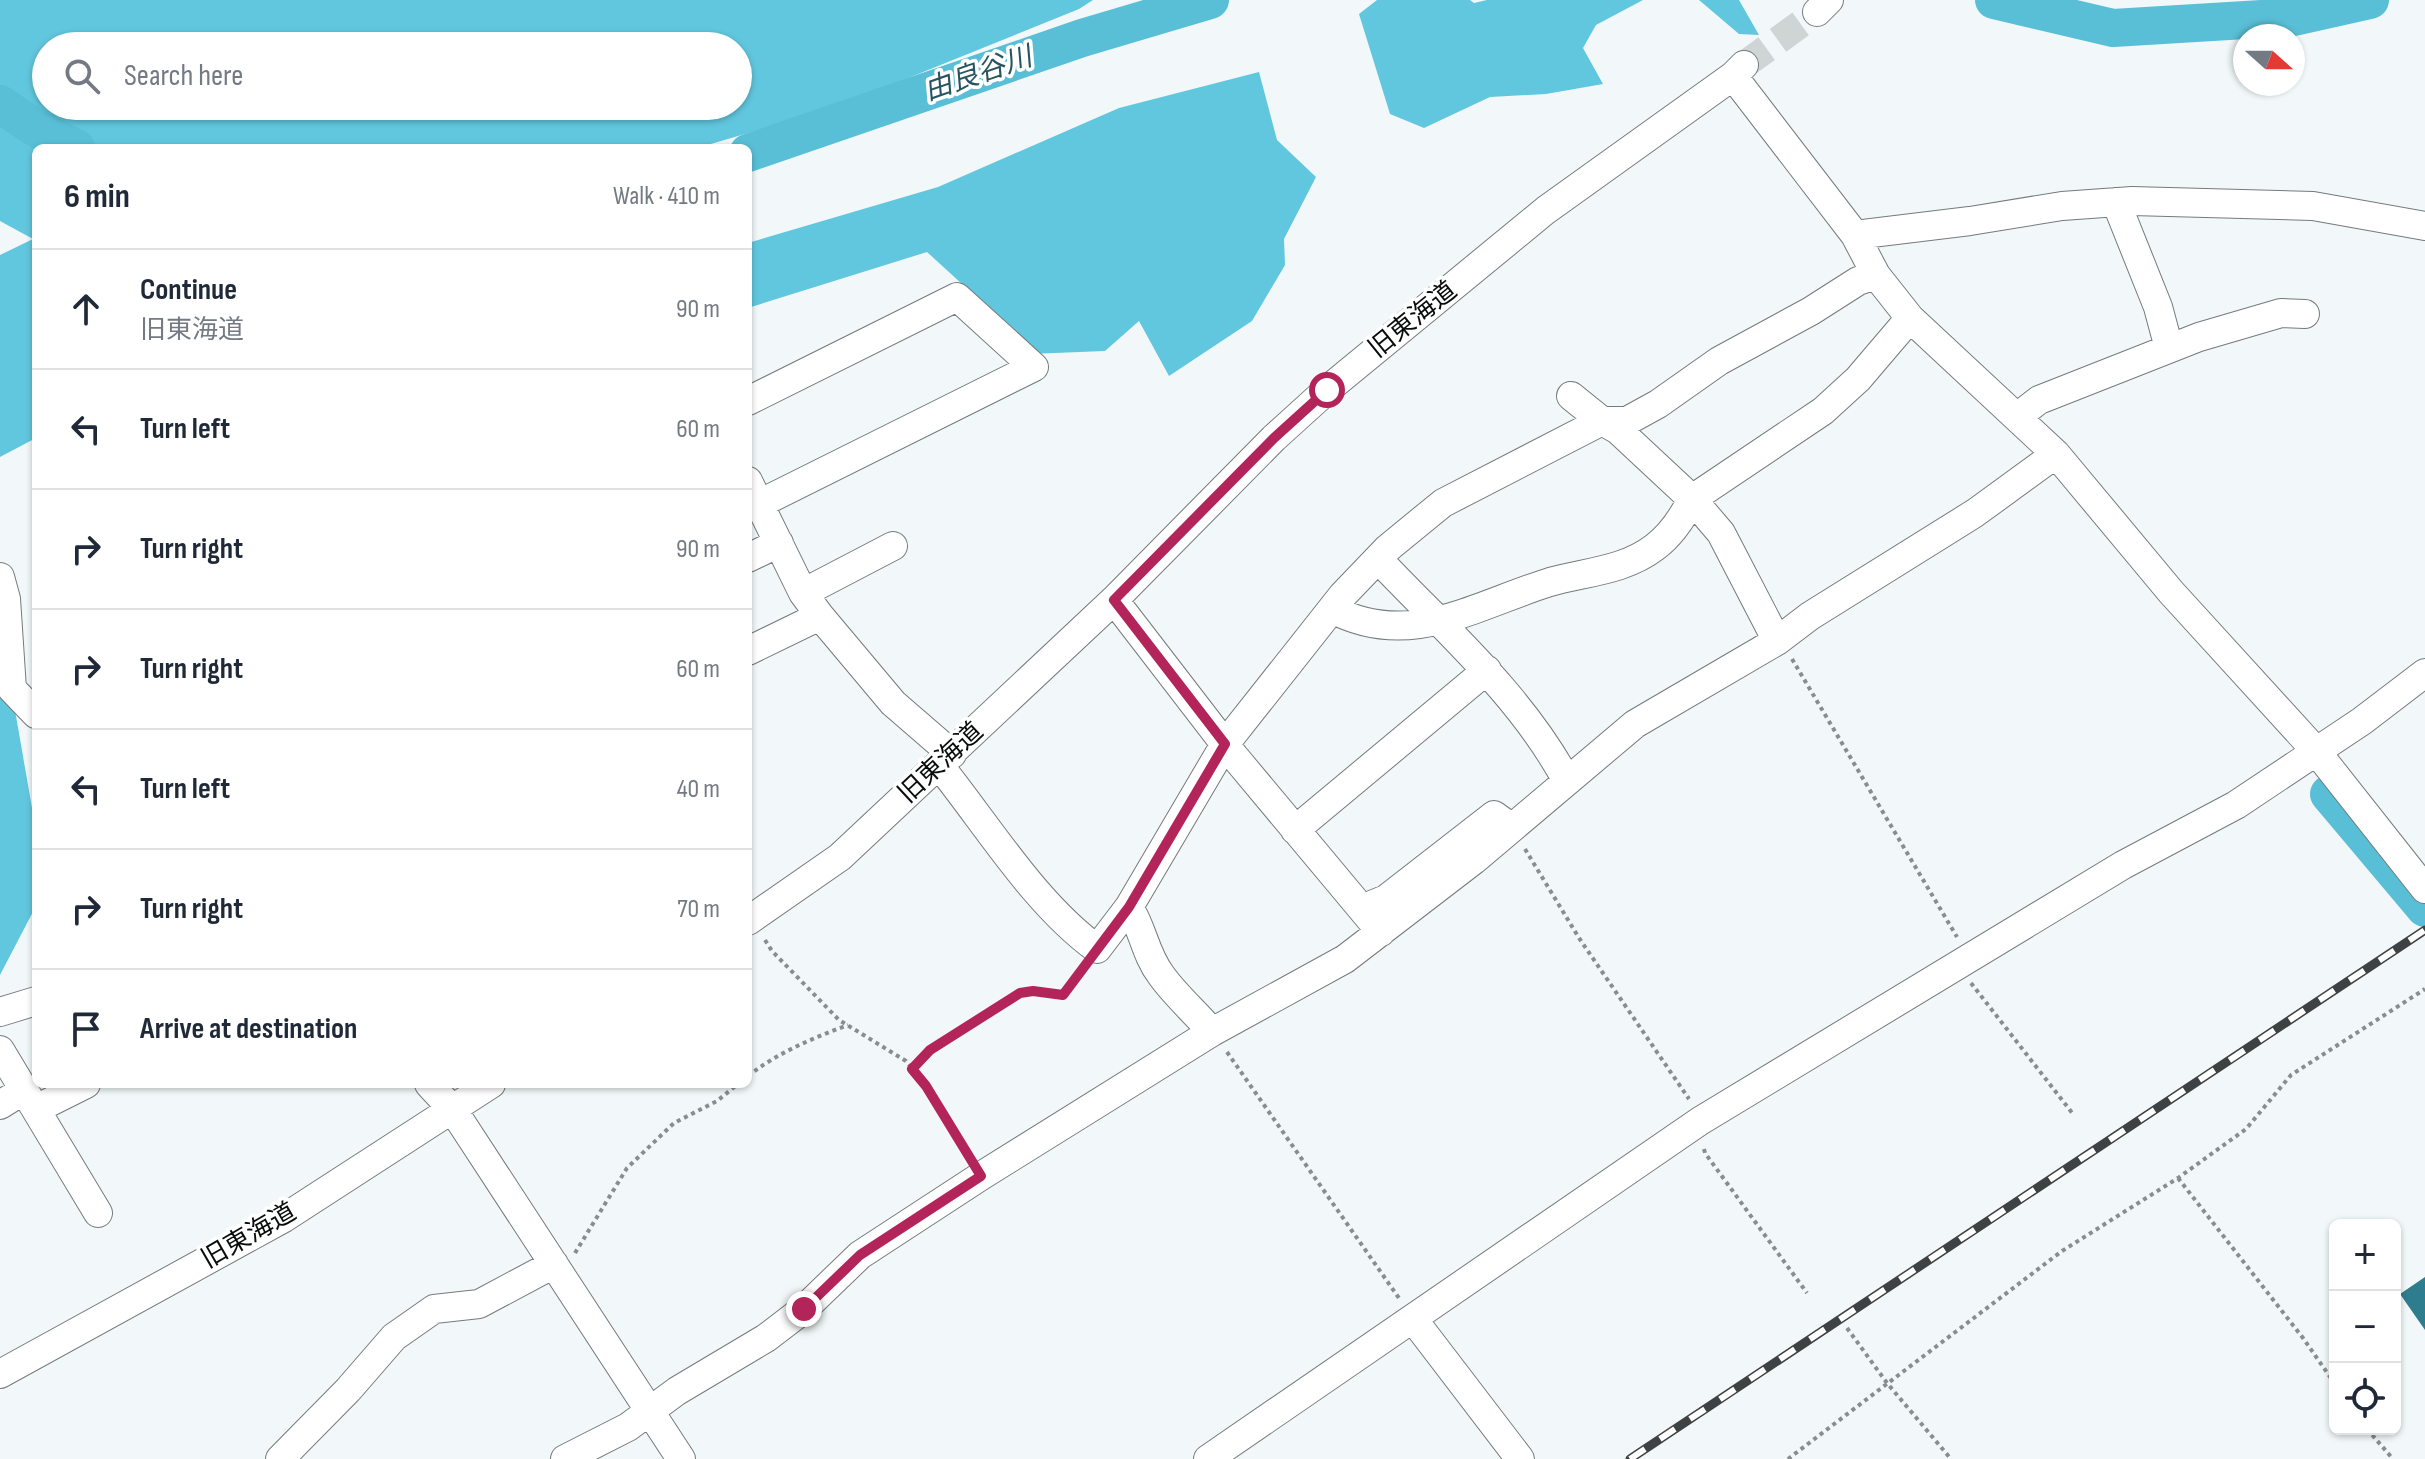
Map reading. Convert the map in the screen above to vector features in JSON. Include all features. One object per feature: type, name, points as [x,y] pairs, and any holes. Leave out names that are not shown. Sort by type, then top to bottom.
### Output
[{"type":"street","name":"旧東海道","points":[[752,918],[840,857],[946,760],[1114,600],[1274,438],[1327,390],[1546,210],[1739,70],[1855,235]]},
{"type":"street","points":[[2116,202],[2158,307],[2169,348]]},
{"type":"street","points":[[2425,226],[2313,206],[2116,202],[2062,206],[1855,235],[1876,275],[1910,318],[2056,454],[2171,592],[2316,751],[2425,889]]},
{"type":"street","points":[[752,399],[957,297],[1034,367],[754,493],[803,593],[820,616],[946,760],[1045,901],[1077,935],[1097,949],[1129,907],[1225,744],[1332,609],[1378,559],[1443,503],[1602,421],[1627,421],[1658,404],[1719,361],[1811,311],[1858,281],[1876,275]]},
{"type":"street","points":[[2017,417],[2039,400],[2169,348],[2281,313],[2305,314]]},
{"type":"street","points":[[1332,609],[1355,621],[1438,623],[1551,582],[1614,568],[1654,548],[1682,519],[1692,499],[1823,411],[1858,379],[1910,318]]},
{"type":"street","points":[[1571,396],[1618,430],[1692,499],[1721,533],[1777,641]]},
{"type":"street","points":[[565,1459],[628,1427],[649,1410],[766,1338],[804,1309],[860,1255],[981,1176],[1212,1032],[1345,959],[1512,828],[1635,724],[1777,641],[1810,616],[1975,513],[2056,454]]},
{"type":"street","points":[[752,556],[779,543]]},
{"type":"street","points":[[803,593],[893,546]]},
{"type":"street","points":[[1378,559],[1487,670],[1547,745],[1567,781]]},
{"type":"street","points":[[0,577],[6,599],[12,689],[32,710]]},
{"type":"street","points":[[1114,600],[1225,744],[1381,932]]},
{"type":"street","points":[[752,649],[820,616]]},
{"type":"street","points":[[1295,830],[1487,670]]},
{"type":"street","points":[[1208,1459],[1700,1121],[2123,865],[2236,805],[2362,721],[2425,673]]},
{"type":"street","points":[[1362,909],[1386,899],[1494,815],[1512,828]]},
{"type":"street","points":[[1129,907],[1139,922],[1145,948],[1161,976],[1212,1032]]},
{"type":"street","points":[[0,1012],[32,1002]]},
{"type":"street","points":[[0,1050],[98,1213]]},
{"type":"street","points":[[0,1105],[71,1088]]},
{"type":"street","points":[[433,1088],[453,1110],[681,1459]]},
{"type":"street","name":"旧東海道","points":[[0,1374],[284,1218],[485,1088]]},
{"type":"street","points":[[280,1459],[348,1390],[394,1337],[434,1309],[479,1304],[558,1270]]},
{"type":"street","points":[[1413,1319],[1520,1459]]},
{"type":"path","points":[[1777,641],[1799,668],[1953,930],[1967,960],[1971,983],[2073,1114]]},
{"type":"path","points":[[1512,828],[1579,938],[1688,1096],[1700,1121],[1705,1153],[1807,1293]]},
{"type":"path","points":[[752,924],[772,951],[839,1020],[906,1061],[926,1086],[981,1176]]},
{"type":"path","points":[[912,1069],[930,1050],[1020,993],[1033,991],[1063,995],[1097,949]]},
{"type":"path","points":[[1788,1459],[2062,1251],[2178,1178],[2246,1129],[2291,1075],[2425,989]]},
{"type":"path","points":[[752,1073],[812,1038],[848,1025]]},
{"type":"path","points":[[1212,1032],[1413,1319]]},
{"type":"path","points":[[558,1270],[627,1168],[674,1123],[717,1101],[733,1088]]},
{"type":"path","points":[[2178,1178],[2329,1375]]},
{"type":"path","points":[[1847,1328],[1887,1383],[1951,1459]]},
{"type":"path","points":[[2372,1435],[2393,1459]]},
{"type":"shaded area","points":[[0,0],[1093,0],[1079,9],[834,108],[711,144],[32,144],[32,238],[0,221]]},
{"type":"shaded area","points":[[1377,0],[1470,0],[1474,3],[1487,0],[1643,0],[1596,25],[1583,48],[1603,84],[1546,94],[1490,97],[1424,128],[1390,114],[1359,14]]},
{"type":"shaded area","points":[[1699,0],[1739,0],[1759,35],[1739,34]]},
{"type":"shaded area","points":[[1259,72],[1277,140],[1316,177],[1284,239],[1285,265],[1252,321],[1169,376],[1139,321],[1105,351],[1029,354],[927,252],[752,307],[752,242],[938,187],[1119,108]]},
{"type":"shaded area","points":[[32,239],[32,440],[0,457],[0,255]]},
{"type":"shaded area","points":[[0,624],[32,808],[32,914],[0,975]]},
{"type":"building","points":[[2425,1277],[2425,1330],[2401,1295]]},
{"type":"waterway","name":"由良谷川","points":[[752,152],[1082,38],[1210,0]]},
{"type":"waterway","name":"由良谷川","points":[[1994,0],[2113,28],[2294,17],[2370,0]]},
{"type":"waterway","name":"由良谷川","points":[[0,104],[34,127],[68,144]]},
{"type":"waterway","points":[[2329,794],[2425,908]]},
{"type":"tunnel","points":[[1744,65],[1817,12]]},
{"type":"railway","points":[[1630,1459],[2425,930]]},
{"type":"route","points":[[804,1309],[860,1255],[981,1176],[926,1086],[912,1069],[930,1050],[1020,993],[1033,991],[1063,995],[1129,907],[1225,744],[1114,600],[1274,438],[1327,390]]}]
